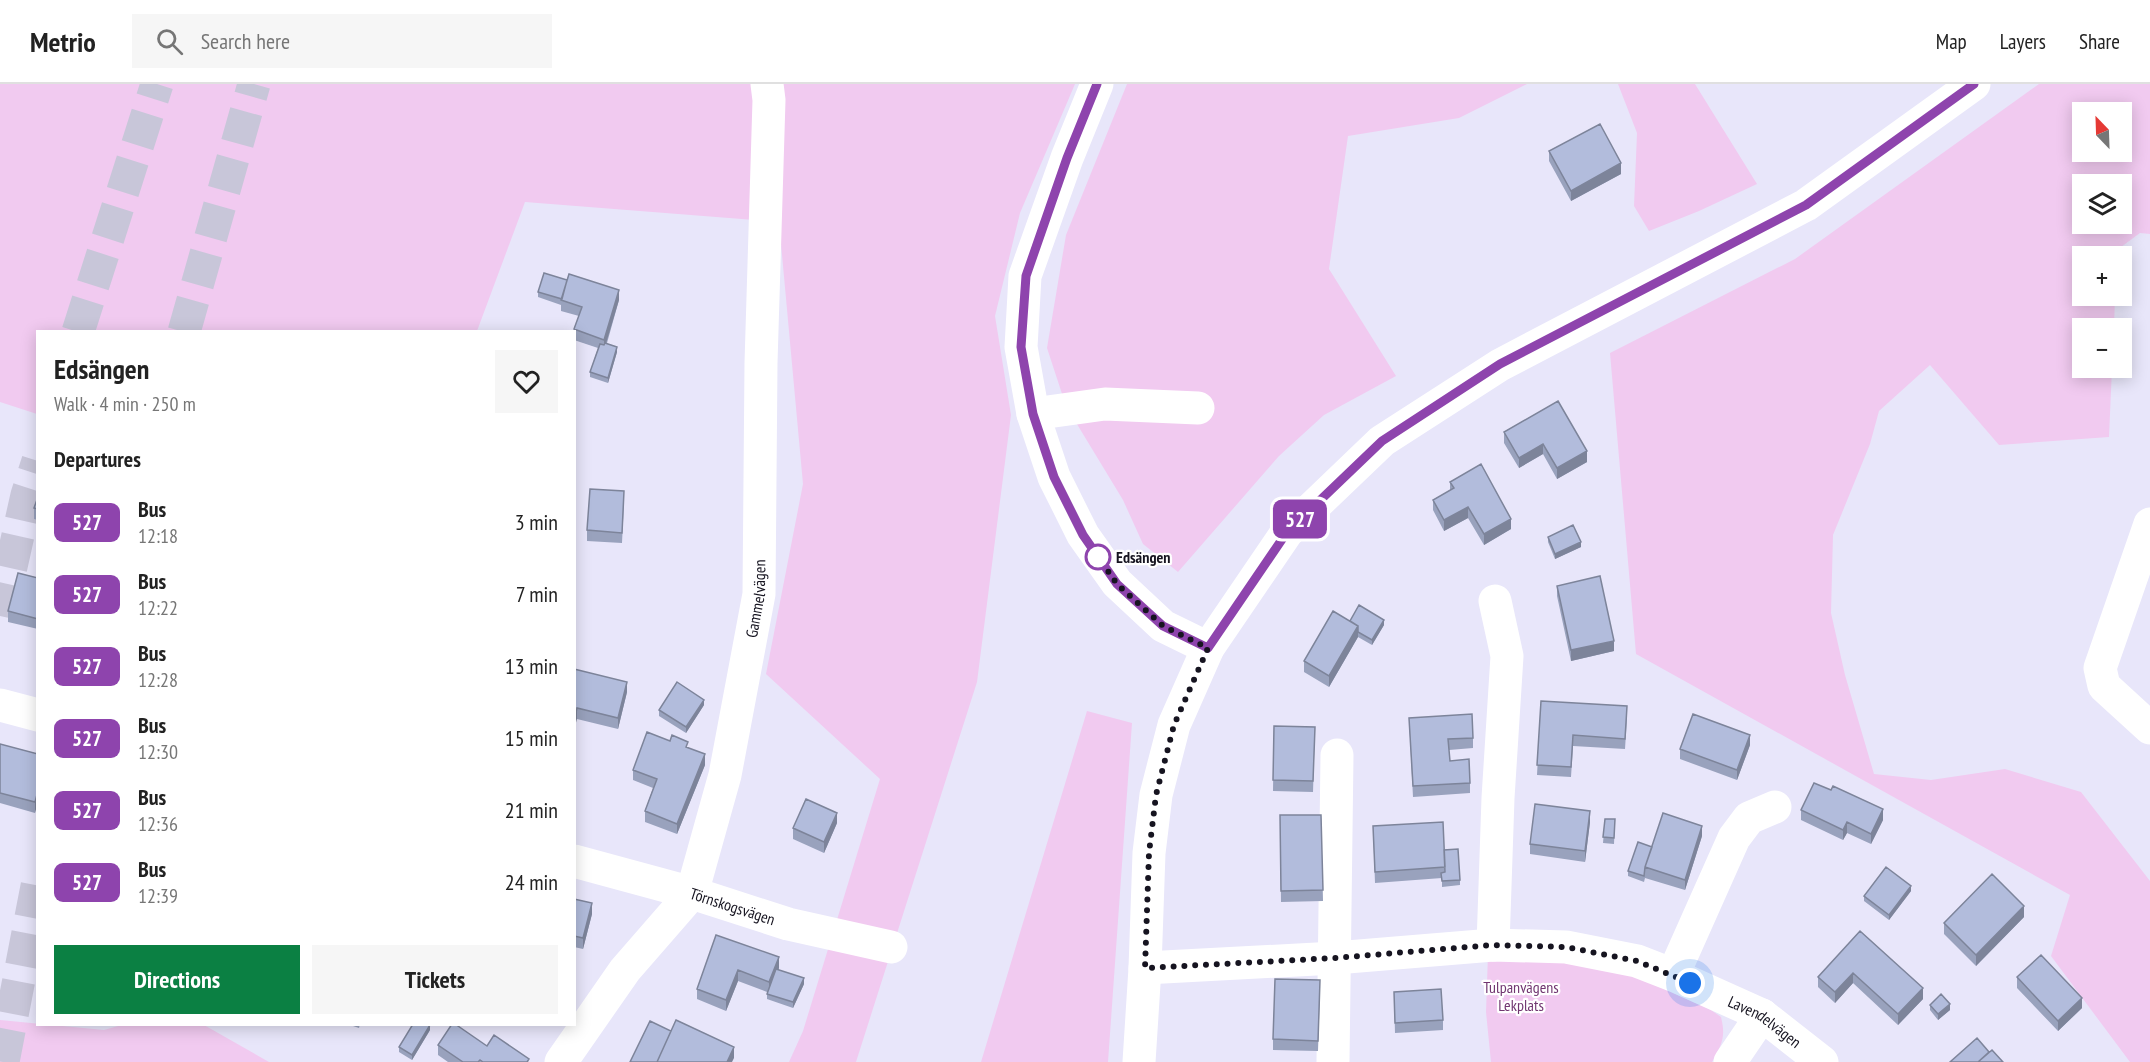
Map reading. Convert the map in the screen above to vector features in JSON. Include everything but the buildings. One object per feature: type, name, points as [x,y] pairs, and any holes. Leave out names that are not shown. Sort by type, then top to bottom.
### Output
[{"type":"street","name":"Gammelvägen","points":[[561,1062],[625,970],[692,893],[725,775],[759,594],[761,363],[769,100],[767,84]]},
{"type":"street","points":[[1097,84],[1067,158],[1026,276],[1021,347],[1033,414],[1059,487],[1083,535],[1117,584],[1163,626],[1208,648]]},
{"type":"street","points":[[1139,1062],[1149,853],[1156,795],[1174,725],[1208,648],[1287,532],[1382,441],[1500,364],[1806,205],[1974,84]]},
{"type":"street","points":[[1033,414],[1105,404],[1198,408]]},
{"type":"street","points":[[2150,524],[2100,668],[2104,686],[2150,728]]},
{"type":"street","points":[[1492,945],[1507,656],[1495,601]]},
{"type":"street","points":[[0,705],[36,714]]},
{"type":"street","points":[[1333,1062],[1337,755]]},
{"type":"street","points":[[1673,975],[1734,838],[1749,818],[1775,807]]},
{"type":"street","name":"Törnskogsvägen","points":[[576,862],[692,893],[788,924],[891,947]]},
{"type":"street","name":"Lavendelvägen","points":[[1145,968],[1335,958],[1492,945],[1566,947],[1637,961],[1673,975],[1762,1015],[1822,1062]]},
{"type":"street","points":[[1730,1062],[1762,1015]]},
{"type":"green space","points":[[0,84],[1075,84],[1020,213],[995,316],[1011,415],[977,682],[856,1062],[789,1062],[803,1031],[880,779],[766,674],[803,484],[779,222],[525,202],[477,330],[36,330],[36,414],[0,402]]},
{"type":"green space","points":[[1127,84],[1527,84],[1459,118],[1348,136],[1329,269],[1396,376],[1324,415],[1279,456],[1178,572],[1143,544],[1123,500],[1066,406],[1047,348],[1066,235]]},
{"type":"green space","points":[[1618,84],[1695,84],[1757,184],[1649,231],[1634,206],[1637,133]]},
{"type":"green space","points":[[2039,84],[2150,84],[2150,234],[2140,233],[2122,246],[2072,246],[2072,306],[2115,306],[2114,318],[2072,318],[2072,378],[2112,378],[2109,437],[1999,445],[1930,365],[1879,411],[1870,444],[1833,535],[1831,613],[1845,675],[1874,774],[1931,780],[2005,769],[2081,792],[2150,881],[2150,1062],[2130,1062],[2051,956],[2070,895],[1636,654],[1610,353],[1795,259]]},
{"type":"green space","points":[[1087,711],[1132,723],[1108,1062],[981,1062]]},
{"type":"green space","name":"Tulpanvägens Lekplats","points":[[1488,954],[1613,966],[1711,1010],[1721,1017],[1723,1035],[1721,1045],[1712,1062],[1491,1062],[1486,1012]]},
{"type":"green space","points":[[0,1020],[36,1023],[36,1026],[104,1030],[118,1026],[206,1026],[269,1062],[0,1062]]},
{"type":"tunnel","points":[[79,330],[157,84]]},
{"type":"tunnel","points":[[185,330],[254,84]]},
{"type":"tunnel","points":[[0,616],[27,495],[36,467]]},
{"type":"tunnel","points":[[3,1062],[36,891]]},
{"type":"bus line","name":"527","points":[[1097,84],[1067,158],[1026,276],[1021,347],[1033,414],[1054,477],[1083,535],[1117,584],[1163,626],[1208,648],[1287,532],[1382,441],[1500,364],[1806,205],[1974,84]]},
{"type":"place","name":"Edsängen","points":[[1098,557]]},
{"type":"route","points":[[1098,557],[1094,551],[1117,584],[1163,626],[1208,648],[1174,725],[1156,795],[1149,853],[1145,968],[1335,958],[1492,945],[1566,947],[1637,961],[1690,983]]}]
